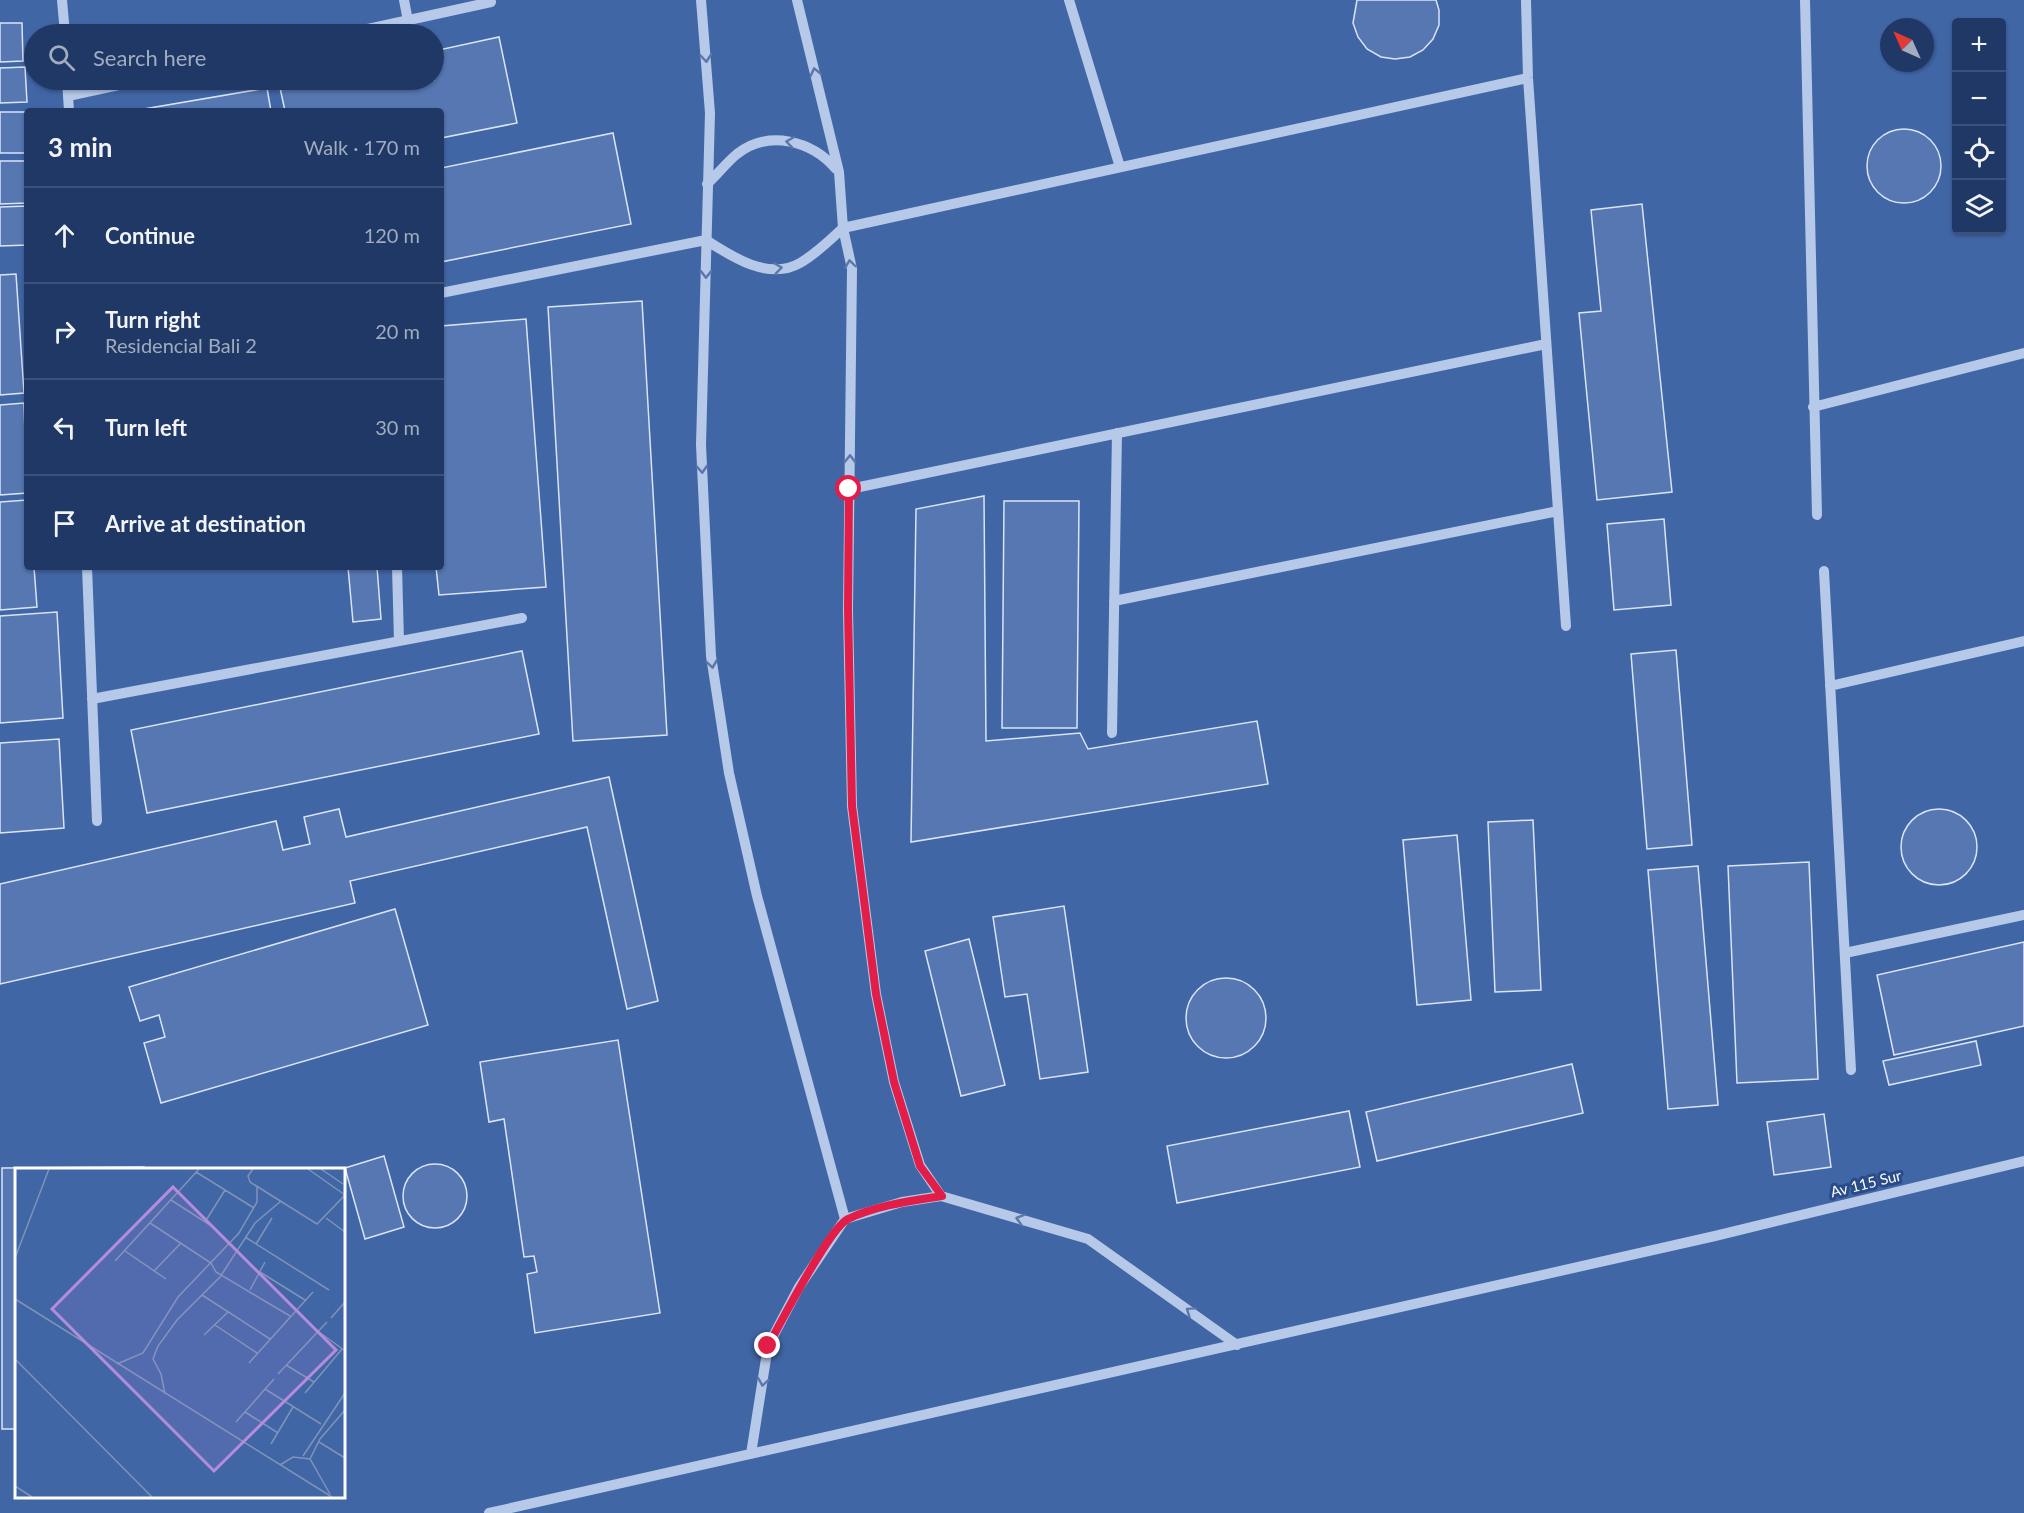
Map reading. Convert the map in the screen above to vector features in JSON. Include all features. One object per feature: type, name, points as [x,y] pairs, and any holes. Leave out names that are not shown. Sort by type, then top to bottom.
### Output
[{"type":"street","points":[[62,0],[64,24]]},
{"type":"street","points":[[404,0],[408,21]]},
{"type":"street","points":[[701,0],[710,112],[701,445],[711,656],[729,773],[754,885],[846,1219]]},
{"type":"street","points":[[797,0],[839,172],[843,228],[852,269],[848,609],[852,806],[876,994],[894,1082],[920,1166],[942,1196]]},
{"type":"street","points":[[1069,0],[1120,167]]},
{"type":"street","points":[[1526,0],[1528,78],[1566,626]]},
{"type":"street","points":[[1805,0],[1816,515]]},
{"type":"street","points":[[393,24],[491,2]]},
{"type":"street","points":[[444,292],[706,240],[735,259],[770,270],[799,264],[843,228],[1528,78]]},
{"type":"street","points":[[68,90],[69,108]]},
{"type":"street","points":[[68,96],[96,90]]},
{"type":"street","points":[[707,184],[738,153],[772,139],[801,143],[827,159],[839,172]]},
{"type":"street","points":[[849,489],[1546,344]]},
{"type":"street","points":[[1813,407],[2024,353]]},
{"type":"street","points":[[1112,733],[1117,434]]},
{"type":"street","points":[[1114,601],[1558,511]]},
{"type":"street","points":[[87,570],[97,821]]},
{"type":"street","points":[[397,570],[399,641]]},
{"type":"street","points":[[1824,571],[1851,1070]]},
{"type":"street","points":[[92,699],[522,618]]},
{"type":"street","points":[[1830,686],[2024,641]]},
{"type":"street","points":[[1845,953],[2024,915]]},
{"type":"street","name":"Av 115 Sur","points":[[489,1513],[1716,1236],[2024,1161]]},
{"type":"street","points":[[751,1454],[768,1346],[799,1287],[846,1219],[902,1202],[942,1196],[1088,1239],[1237,1345]]},
{"type":"shaded area","points":[[0,0],[2024,0],[2024,1513],[0,1513]]},
{"type":"building","points":[[1357,0],[1436,0],[1439,25],[1433,39],[1423,50],[1410,57],[1395,59],[1381,57],[1367,49],[1358,37],[1353,23]]},
{"type":"building","points":[[0,23],[22,23],[23,61],[0,62]]},
{"type":"building","points":[[499,37],[517,123],[444,137],[444,108],[284,108],[280,90],[444,90],[444,49]]},
{"type":"building","points":[[24,67],[24,90],[26,90],[27,102],[0,103],[0,68]]},
{"type":"building","points":[[255,90],[267,90],[270,108],[150,108]]},
{"type":"building","points":[[0,112],[24,112],[24,153],[0,153]]},
{"type":"building","points":[[1904,129],[1925,135],[1935,145],[1941,166],[1935,187],[1925,197],[1904,203],[1883,197],[1873,187],[1867,166],[1873,145],[1883,135]]},
{"type":"building","points":[[613,133],[631,224],[444,261],[444,167]]},
{"type":"building","points":[[0,161],[24,161],[24,203],[0,204]]},
{"type":"building","points":[[1642,204],[1672,492],[1597,500],[1579,313],[1601,311],[1591,210]]},
{"type":"building","points":[[24,206],[24,245],[0,246],[0,207]]},
{"type":"building","points":[[16,274],[24,393],[0,395],[0,275]]},
{"type":"building","points":[[642,301],[667,735],[573,741],[548,307]]},
{"type":"building","points":[[526,319],[546,587],[439,595],[436,570],[444,570],[444,326]]},
{"type":"building","points":[[24,403],[24,493],[0,495],[0,405]]},
{"type":"building","points":[[984,496],[986,741],[1080,733],[1088,749],[1257,721],[1268,784],[911,842],[916,509]]},
{"type":"building","points":[[24,500],[24,570],[34,570],[37,607],[0,610],[0,502]]},
{"type":"building","points":[[1004,501],[1079,501],[1077,728],[1002,728]]},
{"type":"building","points":[[1664,519],[1671,605],[1614,610],[1607,524]]},
{"type":"building","points":[[348,570],[377,570],[381,619],[353,622]]},
{"type":"building","points":[[57,612],[63,718],[0,723],[0,616]]},
{"type":"building","points":[[1676,650],[1692,845],[1647,849],[1631,654]]},
{"type":"building","points":[[522,651],[539,734],[147,813],[131,730]]},
{"type":"building","points":[[59,739],[64,828],[0,833],[0,743]]},
{"type":"building","points":[[609,777],[658,1001],[627,1009],[587,827],[350,881],[355,903],[0,984],[0,884],[276,821],[283,850],[310,844],[304,817],[339,809],[346,837]]},
{"type":"building","points":[[1939,809],[1953,812],[1966,820],[1974,833],[1977,847],[1974,861],[1966,874],[1953,882],[1939,885],[1925,882],[1912,874],[1904,861],[1901,847],[1904,833],[1912,820],[1925,812]]},
{"type":"building","points":[[1533,820],[1541,990],[1495,992],[1488,822]]},
{"type":"building","points":[[1457,835],[1471,1000],[1417,1005],[1403,840]]},
{"type":"building","points":[[1809,862],[1818,1079],[1737,1083],[1728,866]]},
{"type":"building","points":[[1698,866],[1718,1105],[1668,1109],[1648,870]]},
{"type":"building","points":[[1064,906],[1088,1072],[1040,1079],[1027,994],[1005,997],[993,917]]},
{"type":"building","points":[[395,909],[428,1025],[161,1103],[144,1043],[165,1037],[159,1015],[140,1021],[129,987]]},
{"type":"building","points":[[969,939],[1005,1085],[961,1096],[925,951]]},
{"type":"building","points":[[2024,942],[2024,1026],[1894,1055],[1877,975]]},
{"type":"building","points":[[1226,978],[1241,981],[1254,990],[1263,1003],[1266,1018],[1263,1033],[1254,1046],[1241,1055],[1226,1058],[1211,1055],[1198,1046],[1189,1033],[1186,1018],[1189,1003],[1198,990],[1211,981]]},
{"type":"building","points":[[618,1040],[660,1313],[535,1333],[527,1274],[537,1272],[534,1256],[524,1257],[504,1119],[489,1122],[480,1062]]},
{"type":"building","points":[[1976,1041],[1981,1065],[1889,1085],[1883,1061]]},
{"type":"building","points":[[1572,1064],[1583,1113],[1377,1161],[1366,1112]]},
{"type":"building","points":[[1349,1111],[1360,1167],[1177,1203],[1167,1146]]},
{"type":"building","points":[[1824,1114],[1831,1167],[1774,1175],[1767,1122]]},
{"type":"building","points":[[384,1156],[404,1227],[365,1239],[345,1168]]},
{"type":"building","points":[[429,1164],[441,1164],[458,1173],[465,1184],[467,1196],[465,1208],[458,1219],[441,1228],[429,1228],[417,1223],[408,1214],[403,1202],[403,1190],[408,1178],[417,1169]]},
{"type":"building","points":[[144,1167],[15,1168],[15,1429],[2,1429],[2,1168]]},
{"type":"route","points":[[768,1346],[799,1287],[846,1219],[902,1202],[942,1196],[920,1166],[894,1082],[876,994],[852,806],[848,609],[849,489]]}]
